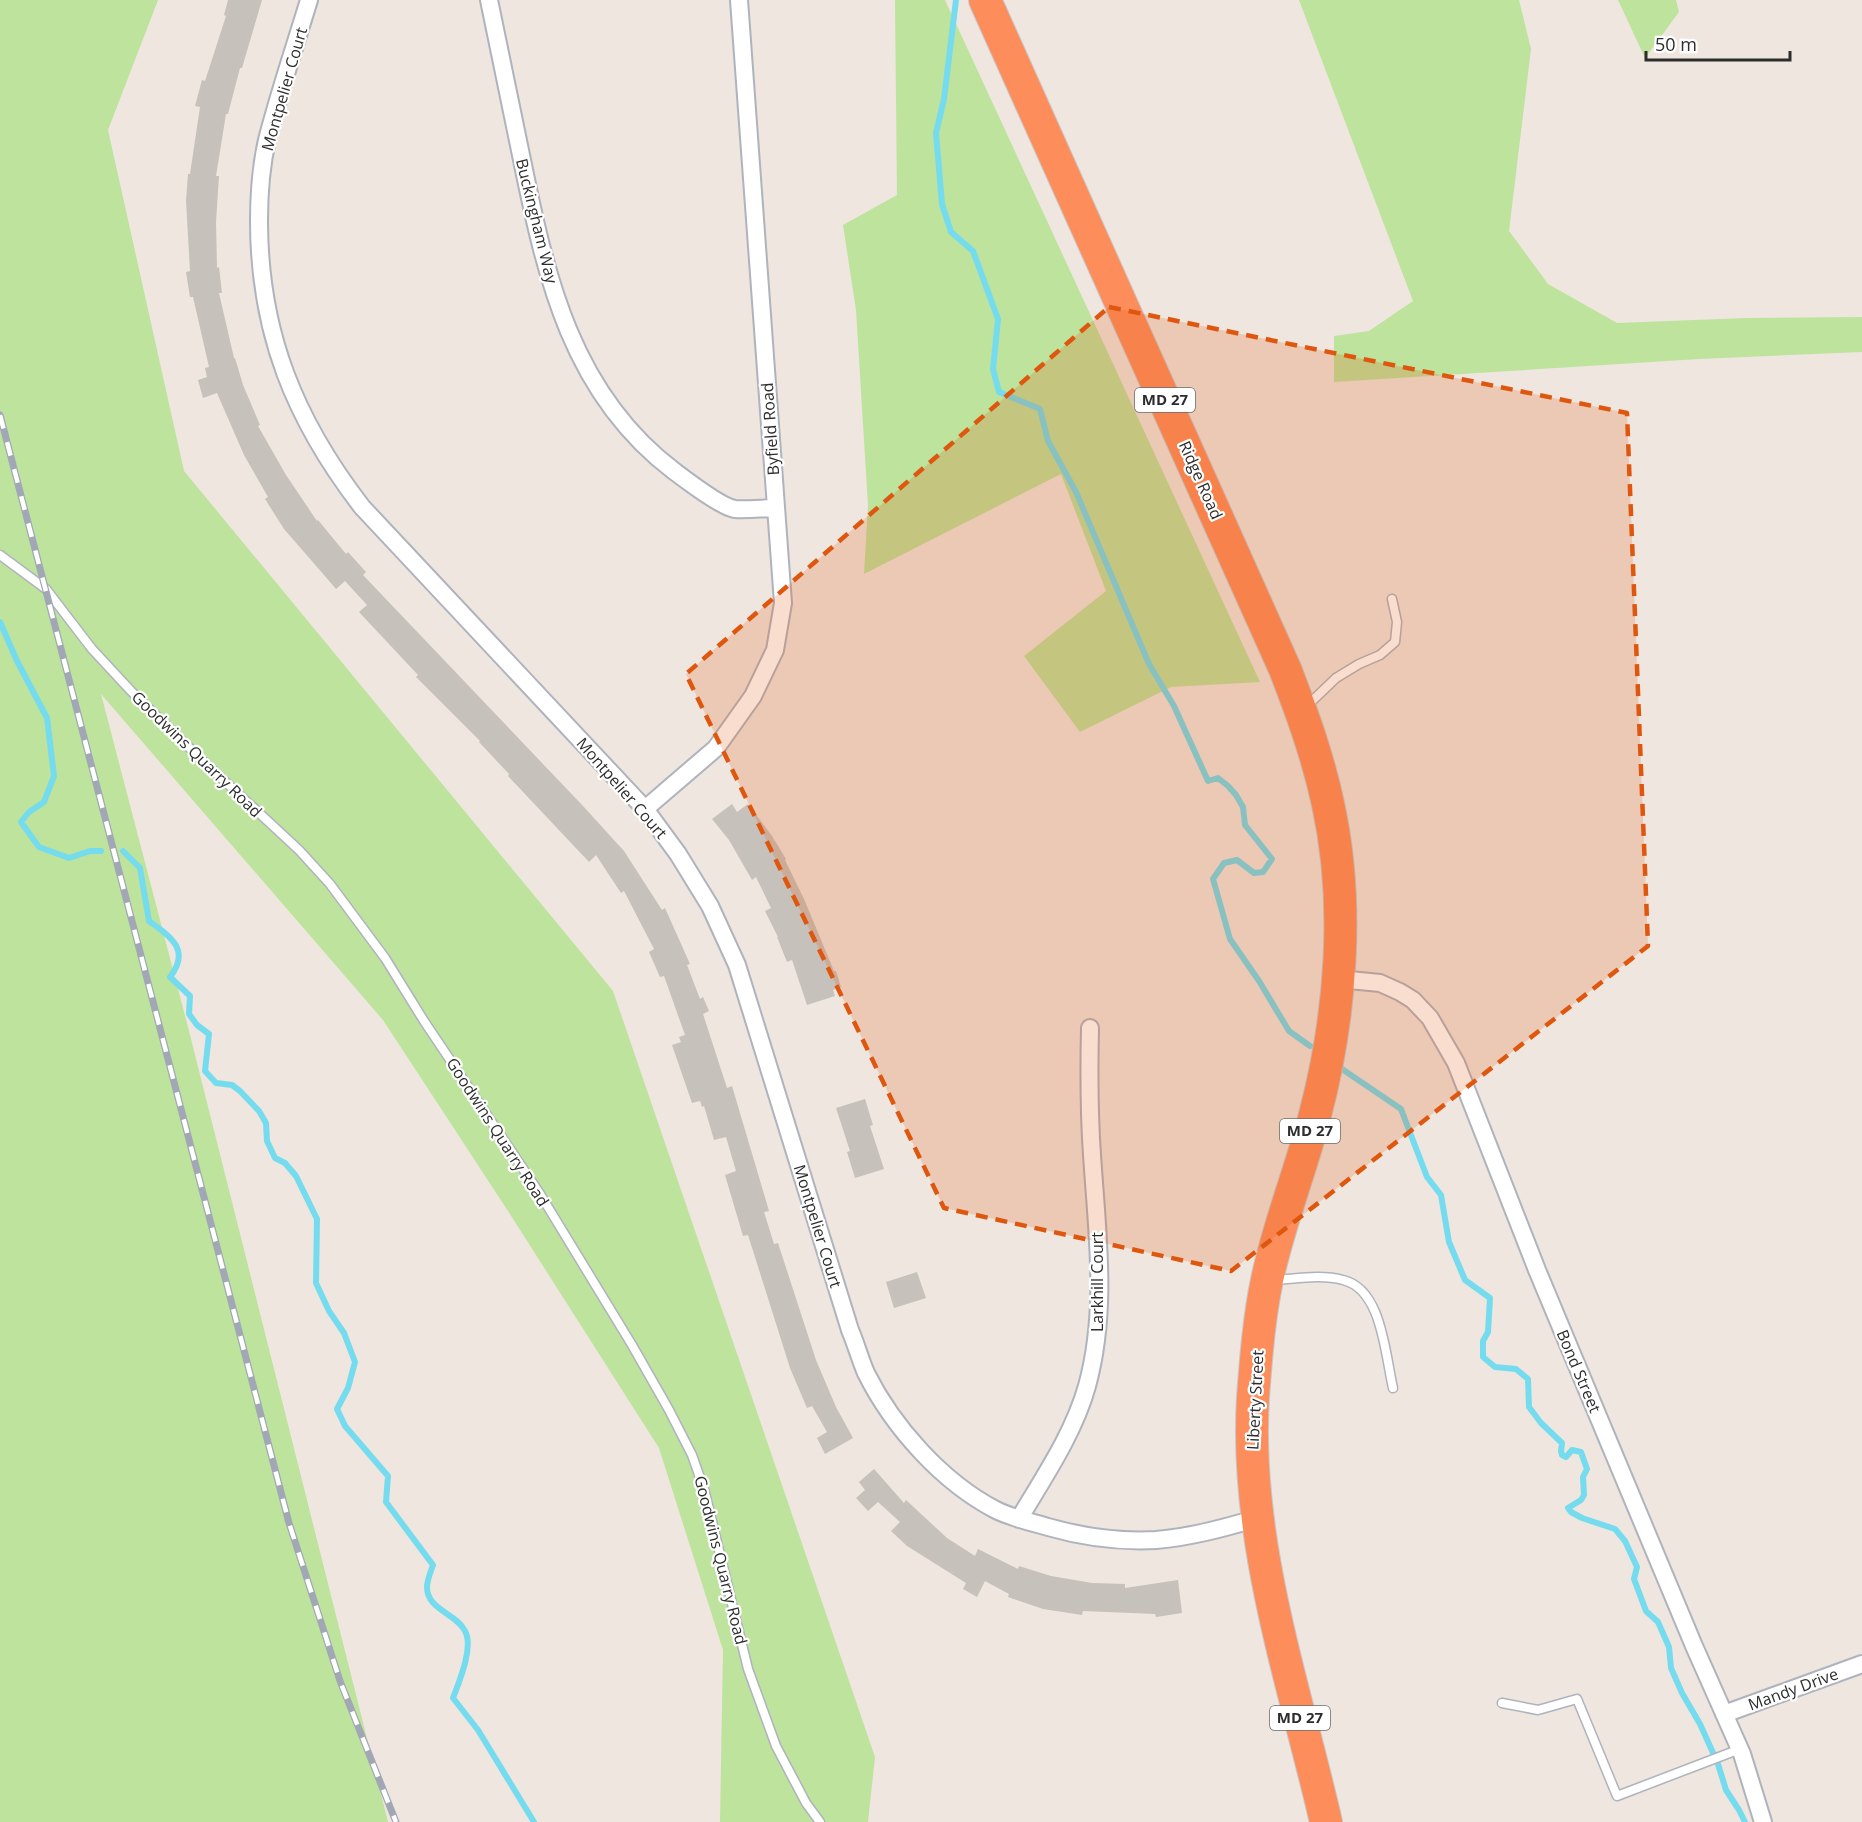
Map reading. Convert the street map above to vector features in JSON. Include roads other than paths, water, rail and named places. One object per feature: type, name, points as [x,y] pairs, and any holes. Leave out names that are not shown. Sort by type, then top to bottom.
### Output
[{"type":"highway","name":"Ridge Road","points":[[985,0],[1149,363],[1300,707],[1320,770],[1329,807],[1335,848],[1341,941],[1339,980]]},
{"type":"highway","name":"Liberty Street","points":[[1326,1822],[1274,1614],[1258,1518],[1252,1453],[1258,1336],[1267,1280],[1284,1213],[1315,1116],[1326,1069],[1339,980]]},
{"type":"street","name":"Montpelier Court","points":[[309,0],[267,141],[259,195],[259,246],[265,298],[274,346],[291,388],[313,434],[335,472],[362,507],[645,809],[678,854],[710,906],[737,965],[850,1330],[866,1372],[903,1431],[927,1458],[961,1488],[996,1510],[1019,1519],[1078,1536],[1136,1540],[1184,1536],[1258,1518]]},
{"type":"street","name":"Buckingham Way","points":[[489,0],[539,245],[565,325],[591,377],[619,420],[652,454],[696,487],[733,509],[776,508]]},
{"type":"street","name":"Byfield Road","points":[[645,809],[716,748],[753,696],[775,650],[783,603],[739,0]]},
{"type":"street","name":"Bond Street","points":[[1339,980],[1380,983],[1413,1000],[1430,1018],[1452,1056],[1537,1270],[1724,1714],[1734,1751],[1763,1822]]},
{"type":"street","name":"Larkhill Court","points":[[1019,1519],[1069,1432],[1087,1388],[1096,1347],[1100,1297],[1088,1089],[1090,1028]]},
{"type":"street","name":"Mandy Drive","points":[[1724,1714],[1862,1664]]},
{"type":"lane","name":"Goodwins Quarry Road","points":[[0,555],[46,589],[92,649],[132,692],[299,850],[330,884],[385,958],[424,1021],[534,1185],[632,1345],[692,1455],[704,1489],[748,1669],[777,1746],[806,1803],[820,1822]]},
{"type":"lane","points":[[1300,707],[1312,701],[1336,678],[1380,655],[1395,642],[1397,622],[1392,599]]},
{"type":"lane","points":[[1267,1280],[1340,1279],[1362,1290],[1373,1306],[1393,1388]]},
{"type":"lane","points":[[1502,1703],[1539,1710],[1577,1699],[1617,1796],[1734,1751]]},
{"type":"waterway","points":[[956,0],[944,99],[936,133],[942,204],[951,232],[973,251],[998,319],[993,369],[999,392],[1040,409],[1048,441],[1076,492],[1149,664],[1174,706],[1208,781],[1218,778],[1236,795],[1243,807],[1245,825],[1272,859],[1263,872],[1254,873],[1237,860],[1224,863],[1213,879],[1230,939],[1289,1031],[1310,1046]]},
{"type":"waterway","points":[[0,622],[17,661],[47,718],[54,776],[44,802],[29,812],[21,822],[39,847],[69,858],[90,851],[101,851]]},
{"type":"waterway","points":[[123,851],[140,868],[149,921],[176,945],[179,959],[170,977],[190,996],[189,1014],[197,1025],[209,1034],[205,1071],[216,1083],[232,1085],[259,1111],[266,1123],[267,1141],[275,1158],[285,1163],[296,1176],[317,1219],[316,1283],[329,1311],[344,1333],[355,1362],[348,1388],[337,1409],[345,1426],[388,1476],[386,1502],[433,1565],[428,1579],[428,1595],[465,1631],[467,1655],[453,1698],[478,1730],[534,1822]]},
{"type":"waterway","points":[[1342,1069],[1401,1109],[1427,1177],[1441,1195],[1449,1242],[1465,1280],[1490,1298],[1488,1332],[1483,1341],[1483,1357],[1495,1367],[1516,1369],[1528,1379],[1529,1407],[1541,1423],[1562,1443],[1562,1455],[1566,1457],[1572,1450],[1581,1452],[1587,1469],[1583,1477],[1584,1495],[1581,1500],[1568,1508],[1582,1518],[1615,1529],[1625,1541],[1637,1567],[1634,1579],[1646,1611],[1658,1622],[1669,1647],[1671,1668],[1700,1724],[1718,1764],[1726,1790],[1745,1822]]},
{"type":"railway","points":[[0,415],[289,1523],[340,1681],[396,1822]]}]
